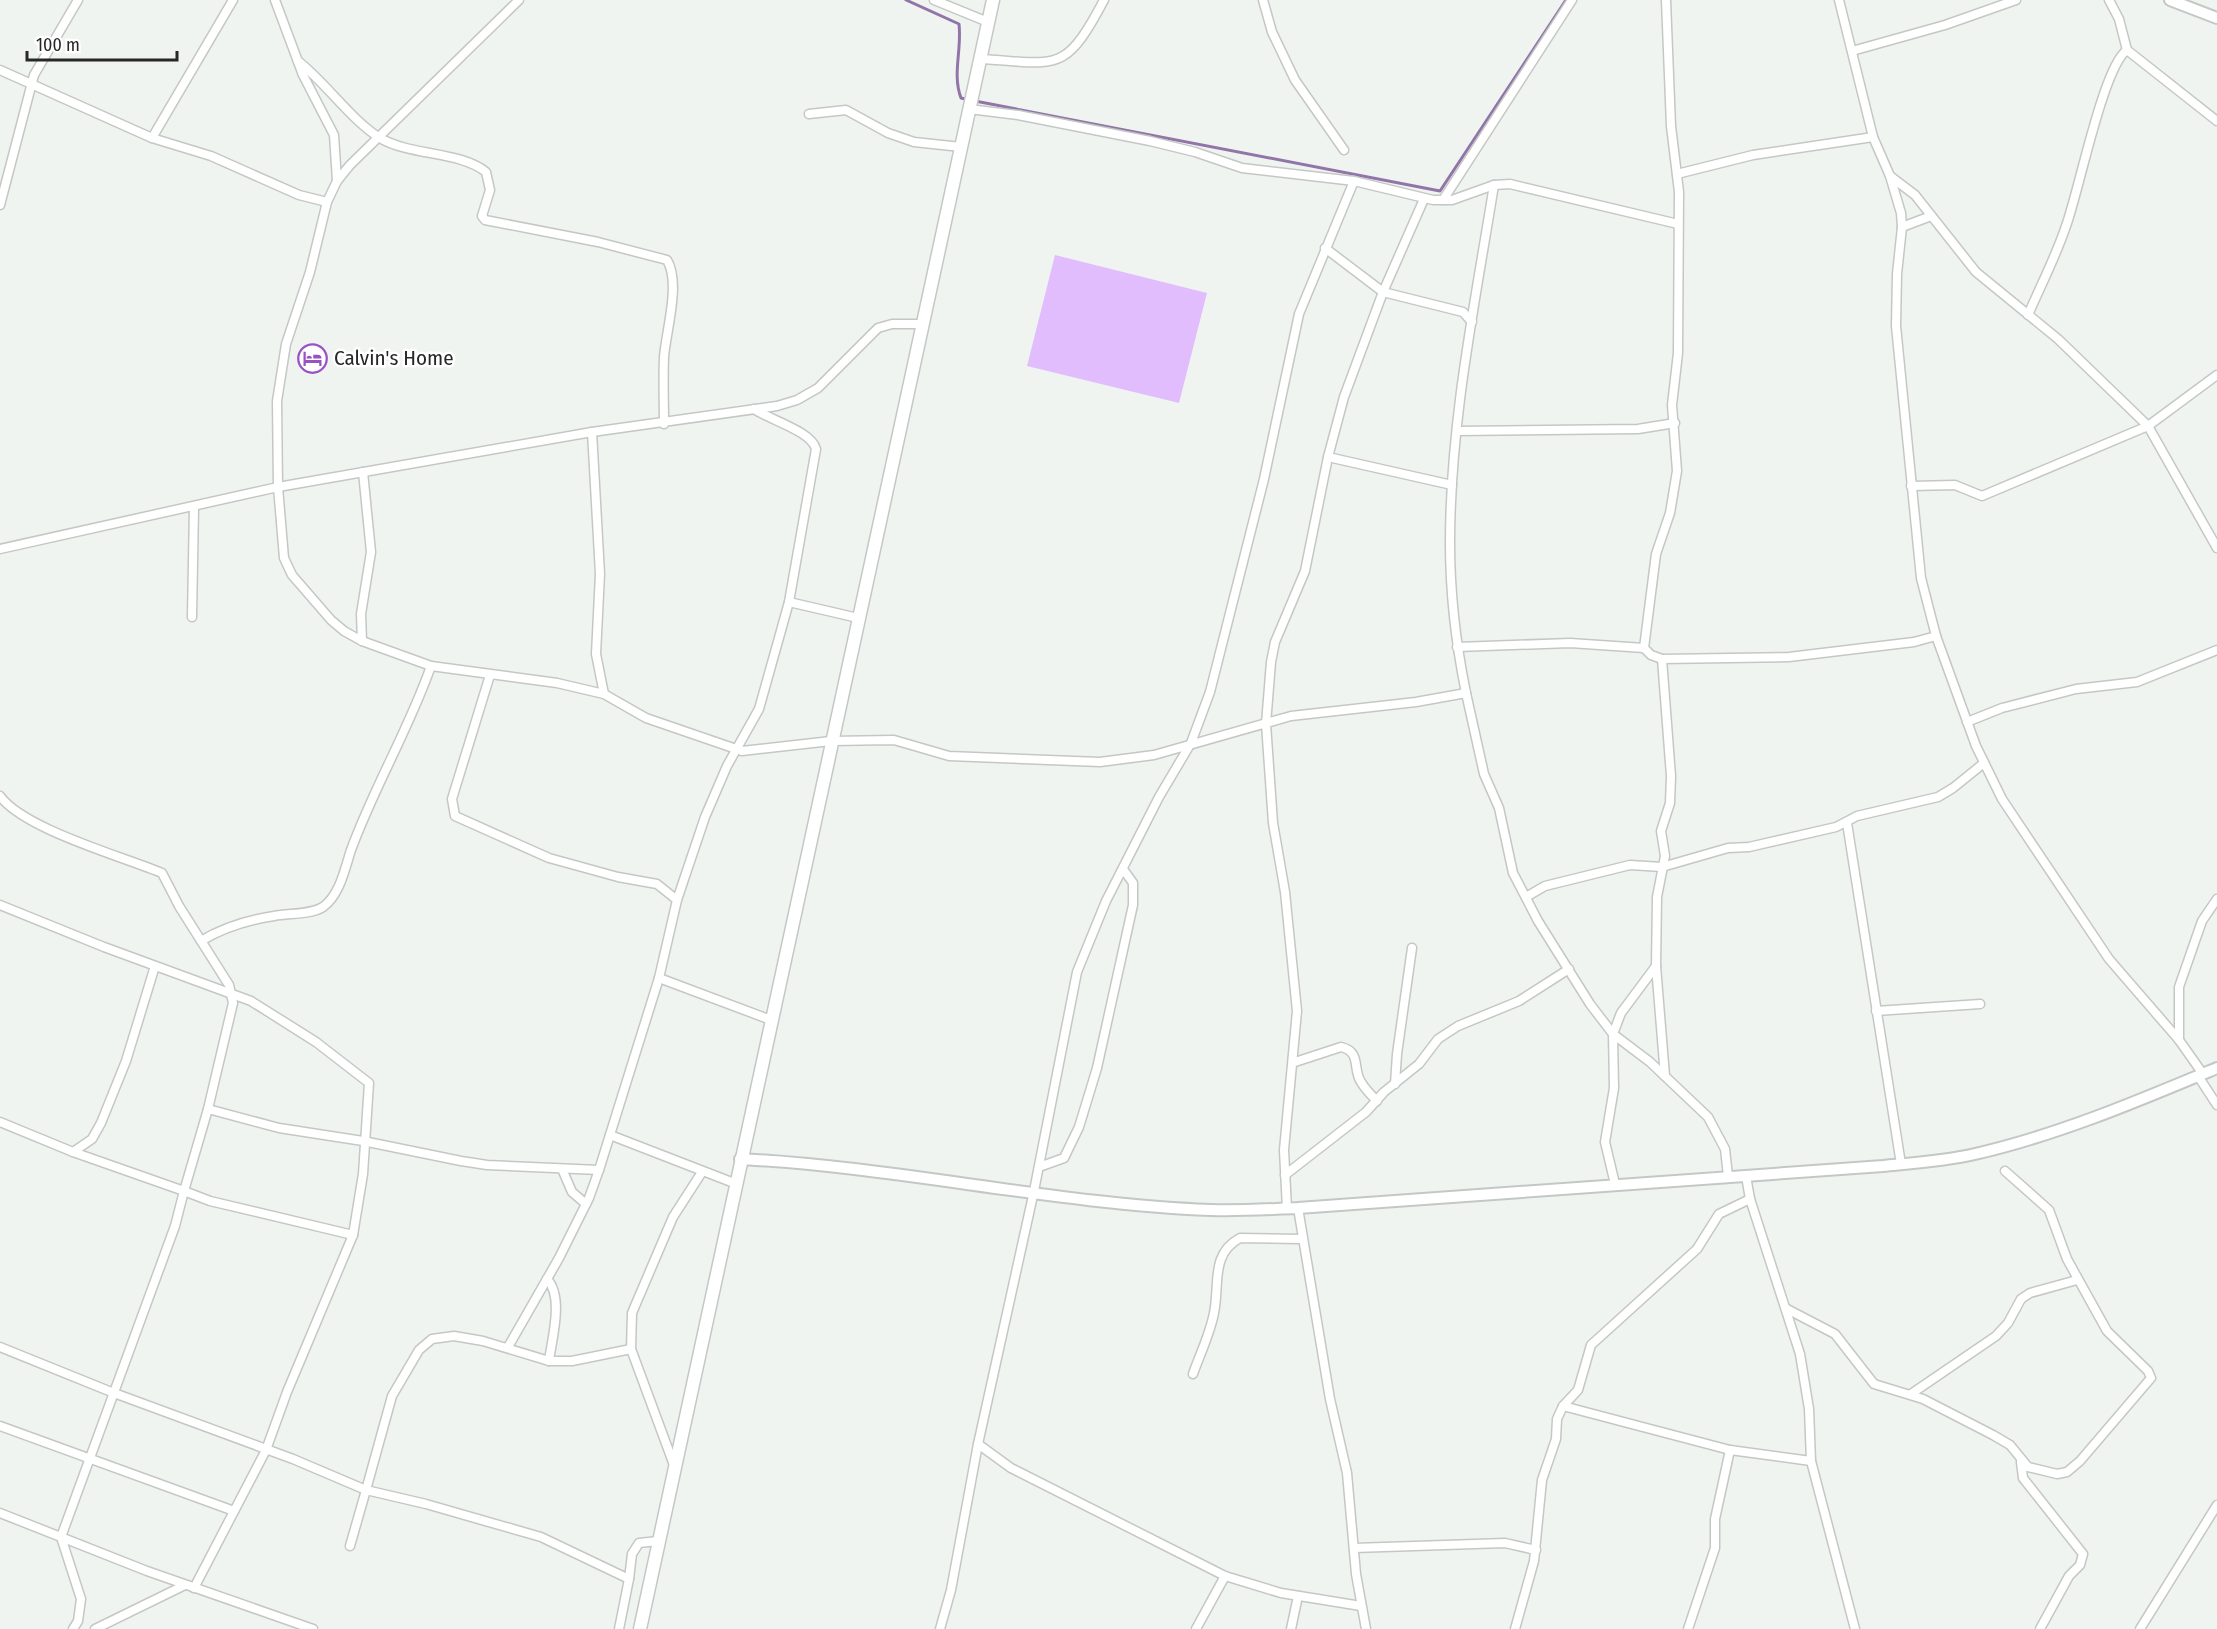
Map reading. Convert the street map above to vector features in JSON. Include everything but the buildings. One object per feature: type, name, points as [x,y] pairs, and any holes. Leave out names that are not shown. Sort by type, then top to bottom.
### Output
[{"type":"main road","points":[[640,1629],[734,1183],[993,0]]},
{"type":"street","points":[[0,205],[31,85],[78,0]]},
{"type":"street","points":[[152,138],[232,0]]},
{"type":"street","points":[[275,0],[298,61],[334,135],[337,181]]},
{"type":"street","points":[[519,0],[337,181],[327,202],[310,272],[286,344],[277,401],[278,487],[284,558],[292,574],[331,620],[344,631],[362,641],[431,666],[557,683],[604,694],[646,718],[735,750],[831,741],[899,741],[949,756],[1100,762],[1154,755],[1191,743],[1318,712],[1416,702],[1466,693]]},
{"type":"street","points":[[934,0],[988,22]]},
{"type":"street","points":[[980,59],[1031,63],[1058,60],[1077,45],[1104,0]]},
{"type":"street","points":[[1263,0],[1272,32],[1295,80],[1344,150]]},
{"type":"street","points":[[1443,200],[1572,0]]},
{"type":"street","points":[[1644,648],[1656,554],[1675,490],[1677,447],[1672,405],[1678,353],[1677,174],[1671,126],[1666,0]]},
{"type":"street","points":[[1839,0],[1873,136],[1890,176],[1902,227],[1895,302],[1921,578],[1936,636],[1967,722],[2002,799],[2109,959],[2180,1040],[2217,1105]]},
{"type":"street","points":[[1852,51],[1945,25],[2016,0]]},
{"type":"street","points":[[2109,0],[2119,19],[2127,50],[2217,121]]},
{"type":"street","points":[[2170,0],[2217,18]]},
{"type":"street","points":[[2028,315],[2067,225],[2093,130],[2114,67],[2119,57],[2127,50]]},
{"type":"street","points":[[298,61],[380,138],[411,150],[480,168],[486,172],[490,190],[482,216],[484,220],[598,242],[667,261],[672,268],[673,281],[664,357],[664,424]]},
{"type":"street","points":[[0,70],[97,111],[152,138],[211,156],[299,195],[327,202]]},
{"type":"street","points":[[969,109],[1018,115],[1150,141],[1195,152],[1242,168],[1354,181],[1424,199],[1443,200],[1462,197],[1494,185],[1509,184],[1678,224]]},
{"type":"street","points":[[809,114],[846,110],[888,133],[914,142],[961,147]]},
{"type":"street","points":[[1677,174],[1753,155],[1873,136]]},
{"type":"street","points":[[1890,176],[1905,185],[1976,272],[2058,339],[2148,426],[2217,548]]},
{"type":"street","points":[[940,1629],[951,1590],[978,1444],[1034,1191],[1077,972],[1106,901],[1159,796],[1191,743],[1210,692],[1253,525],[1299,314],[1354,181]]},
{"type":"street","points":[[1494,185],[1457,431],[1450,545],[1457,647],[1484,774],[1499,808],[1505,847],[1513,873],[1590,1004],[1613,1034],[1665,1076],[1708,1117],[1725,1149],[1728,1176]]},
{"type":"street","points":[[1366,1629],[1361,1606],[1347,1473],[1330,1399],[1302,1239],[1285,1175],[1284,1150],[1295,1062],[1298,1011],[1285,892],[1273,823],[1266,724],[1275,642],[1305,571],[1328,457],[1344,397],[1383,292],[1424,199]]},
{"type":"street","points":[[1902,227],[1931,216]]},
{"type":"street","points":[[1325,248],[1383,292],[1462,312],[1472,322]]},
{"type":"street","points":[[0,549],[278,487],[592,432],[664,424],[797,400],[807,395],[884,325],[923,324]]},
{"type":"street","points":[[1911,486],[1955,485],[1982,496],[2148,426],[2217,375]]},
{"type":"street","points":[[508,1347],[586,1204],[659,978],[677,900],[705,817],[735,750],[759,709],[789,602],[816,449],[815,443],[804,434],[768,419],[754,409]]},
{"type":"street","points":[[1457,431],[1638,429],[1675,423]]},
{"type":"street","points":[[592,432],[599,562],[596,654],[604,694]]},
{"type":"street","points":[[1328,457],[1452,485]]},
{"type":"street","points":[[362,641],[361,614],[370,552],[363,472]]},
{"type":"street","points":[[192,617],[194,507]]},
{"type":"street","points":[[789,602],[858,618]]},
{"type":"street","points":[[1457,647],[1569,643],[1644,648],[1651,655],[1662,659],[1789,657],[1914,642],[1936,636]]},
{"type":"street","points":[[1967,722],[2002,708],[2067,691],[2137,682],[2217,650]]},
{"type":"street","points":[[1662,659],[1671,776],[1670,803],[1661,831],[1665,848],[1656,897],[1656,966],[1665,1076]]},
{"type":"street","points":[[201,941],[250,920],[311,911],[323,906],[330,898],[339,885],[358,830],[422,691],[431,666]]},
{"type":"street","points":[[490,675],[452,799],[455,816],[549,858],[618,877],[657,884],[677,900]]},
{"type":"street","points":[[1526,897],[1545,886],[1630,865],[1662,867],[1728,848],[1784,839],[1846,823],[1857,816],[1938,797],[1953,789],[1984,763]]},
{"type":"street","points":[[0,796],[8,807],[36,824],[162,873],[232,994],[231,1016],[208,1110],[175,1226],[61,1537],[81,1599],[78,1620],[73,1629]]},
{"type":"street","points":[[1846,823],[1901,1164]]},
{"type":"street","points":[[1039,1167],[1058,1162],[1070,1149],[1098,1068],[1133,905],[1132,883],[1124,869]]},
{"type":"street","points":[[2180,1040],[2179,987],[2202,921],[2217,898]]},
{"type":"street","points":[[0,905],[261,1006],[316,1042],[369,1083],[363,1141],[363,1174],[353,1235],[287,1392],[266,1450],[234,1511],[190,1586],[95,1629]]},
{"type":"street","points":[[1395,1084],[1412,948]]},
{"type":"street","points":[[73,1152],[92,1139],[101,1123],[126,1062],[155,966]]},
{"type":"street","points":[[1615,1184],[1605,1142],[1614,1088],[1613,1034],[1621,1013],[1656,966]]},
{"type":"street","points":[[1285,1175],[1366,1112],[1419,1064],[1438,1038],[1458,1026],[1519,1001],[1569,969]]},
{"type":"street","points":[[659,978],[771,1020]]},
{"type":"street","points":[[1876,1011],[1980,1004]]},
{"type":"street","points":[[1295,1062],[1341,1047],[1347,1049],[1355,1055],[1360,1082],[1377,1101]]},
{"type":"street","points":[[740,1159],[901,1174],[1174,1208],[1248,1210],[1293,1208],[1901,1164],[1976,1154],[2038,1137],[2217,1068]]},
{"type":"street","points":[[208,1110],[279,1128],[363,1141],[487,1165],[598,1170]]},
{"type":"street","points":[[0,1122],[73,1152],[210,1201],[353,1235]]},
{"type":"street","points":[[610,1135],[734,1183]]},
{"type":"street","points":[[562,1169],[572,1192],[586,1204]]},
{"type":"street","points":[[2005,1171],[2049,1210],[2077,1280],[2107,1331],[2148,1371],[2150,1382],[2080,1461],[2067,1472],[2050,1475],[2021,1462]]},
{"type":"street","points":[[674,1466],[631,1349],[632,1314],[639,1292],[673,1217],[702,1172]]},
{"type":"street","points":[[1746,1176],[1750,1199],[1800,1354],[1809,1409],[1811,1461],[1854,1629]]},
{"type":"street","points":[[1515,1629],[1536,1550],[1542,1480],[1556,1439],[1557,1419],[1563,1406],[1578,1390],[1594,1341],[1661,1284],[1697,1248],[1719,1214],[1750,1199]]},
{"type":"street","points":[[1192,1374],[1214,1314],[1216,1269],[1223,1254],[1240,1238],[1302,1239]]},
{"type":"street","points":[[547,1279],[554,1289],[555,1308],[549,1361]]},
{"type":"street","points":[[1911,1394],[1996,1336],[2008,1323],[2021,1299],[2030,1293],[2077,1280]]},
{"type":"street","points":[[1787,1309],[1835,1334],[1874,1384],[1911,1394],[2005,1441],[2014,1449],[2021,1462],[2023,1478],[2083,1554],[2080,1564],[2069,1576],[2040,1629]]},
{"type":"street","points":[[350,1546],[392,1396],[422,1347],[432,1339],[454,1336],[508,1347],[549,1361],[572,1361],[631,1349]]},
{"type":"street","points":[[0,1347],[366,1490],[426,1504],[542,1537],[629,1579]]},
{"type":"street","points":[[1563,1406],[1731,1450],[1811,1461]]},
{"type":"street","points":[[0,1426],[234,1511]]},
{"type":"street","points":[[978,1444],[1011,1468],[1225,1576],[1298,1596],[1361,1606]]},
{"type":"street","points":[[1688,1629],[1715,1548],[1715,1519],[1731,1450]]},
{"type":"street","points":[[2140,1629],[2217,1505]]},
{"type":"street","points":[[0,1513],[190,1586],[312,1629]]},
{"type":"street","points":[[619,1629],[635,1548],[639,1543],[658,1541]]},
{"type":"street","points":[[1354,1548],[1505,1543],[1536,1550]]},
{"type":"street","points":[[1196,1629],[1225,1576]]},
{"type":"street","points":[[1291,1629],[1298,1596]]},
{"type":"shaded area","points":[[1055,255],[1207,293],[1179,403],[1027,366]]},
{"type":"waterway","points":[[906,0],[959,24],[958,89],[961,98],[969,100]]},
{"type":"waterway","points":[[975,101],[1440,191],[1566,0]]},
{"type":"place","name":"Calvin's Home","points":[[313,358]]}]
